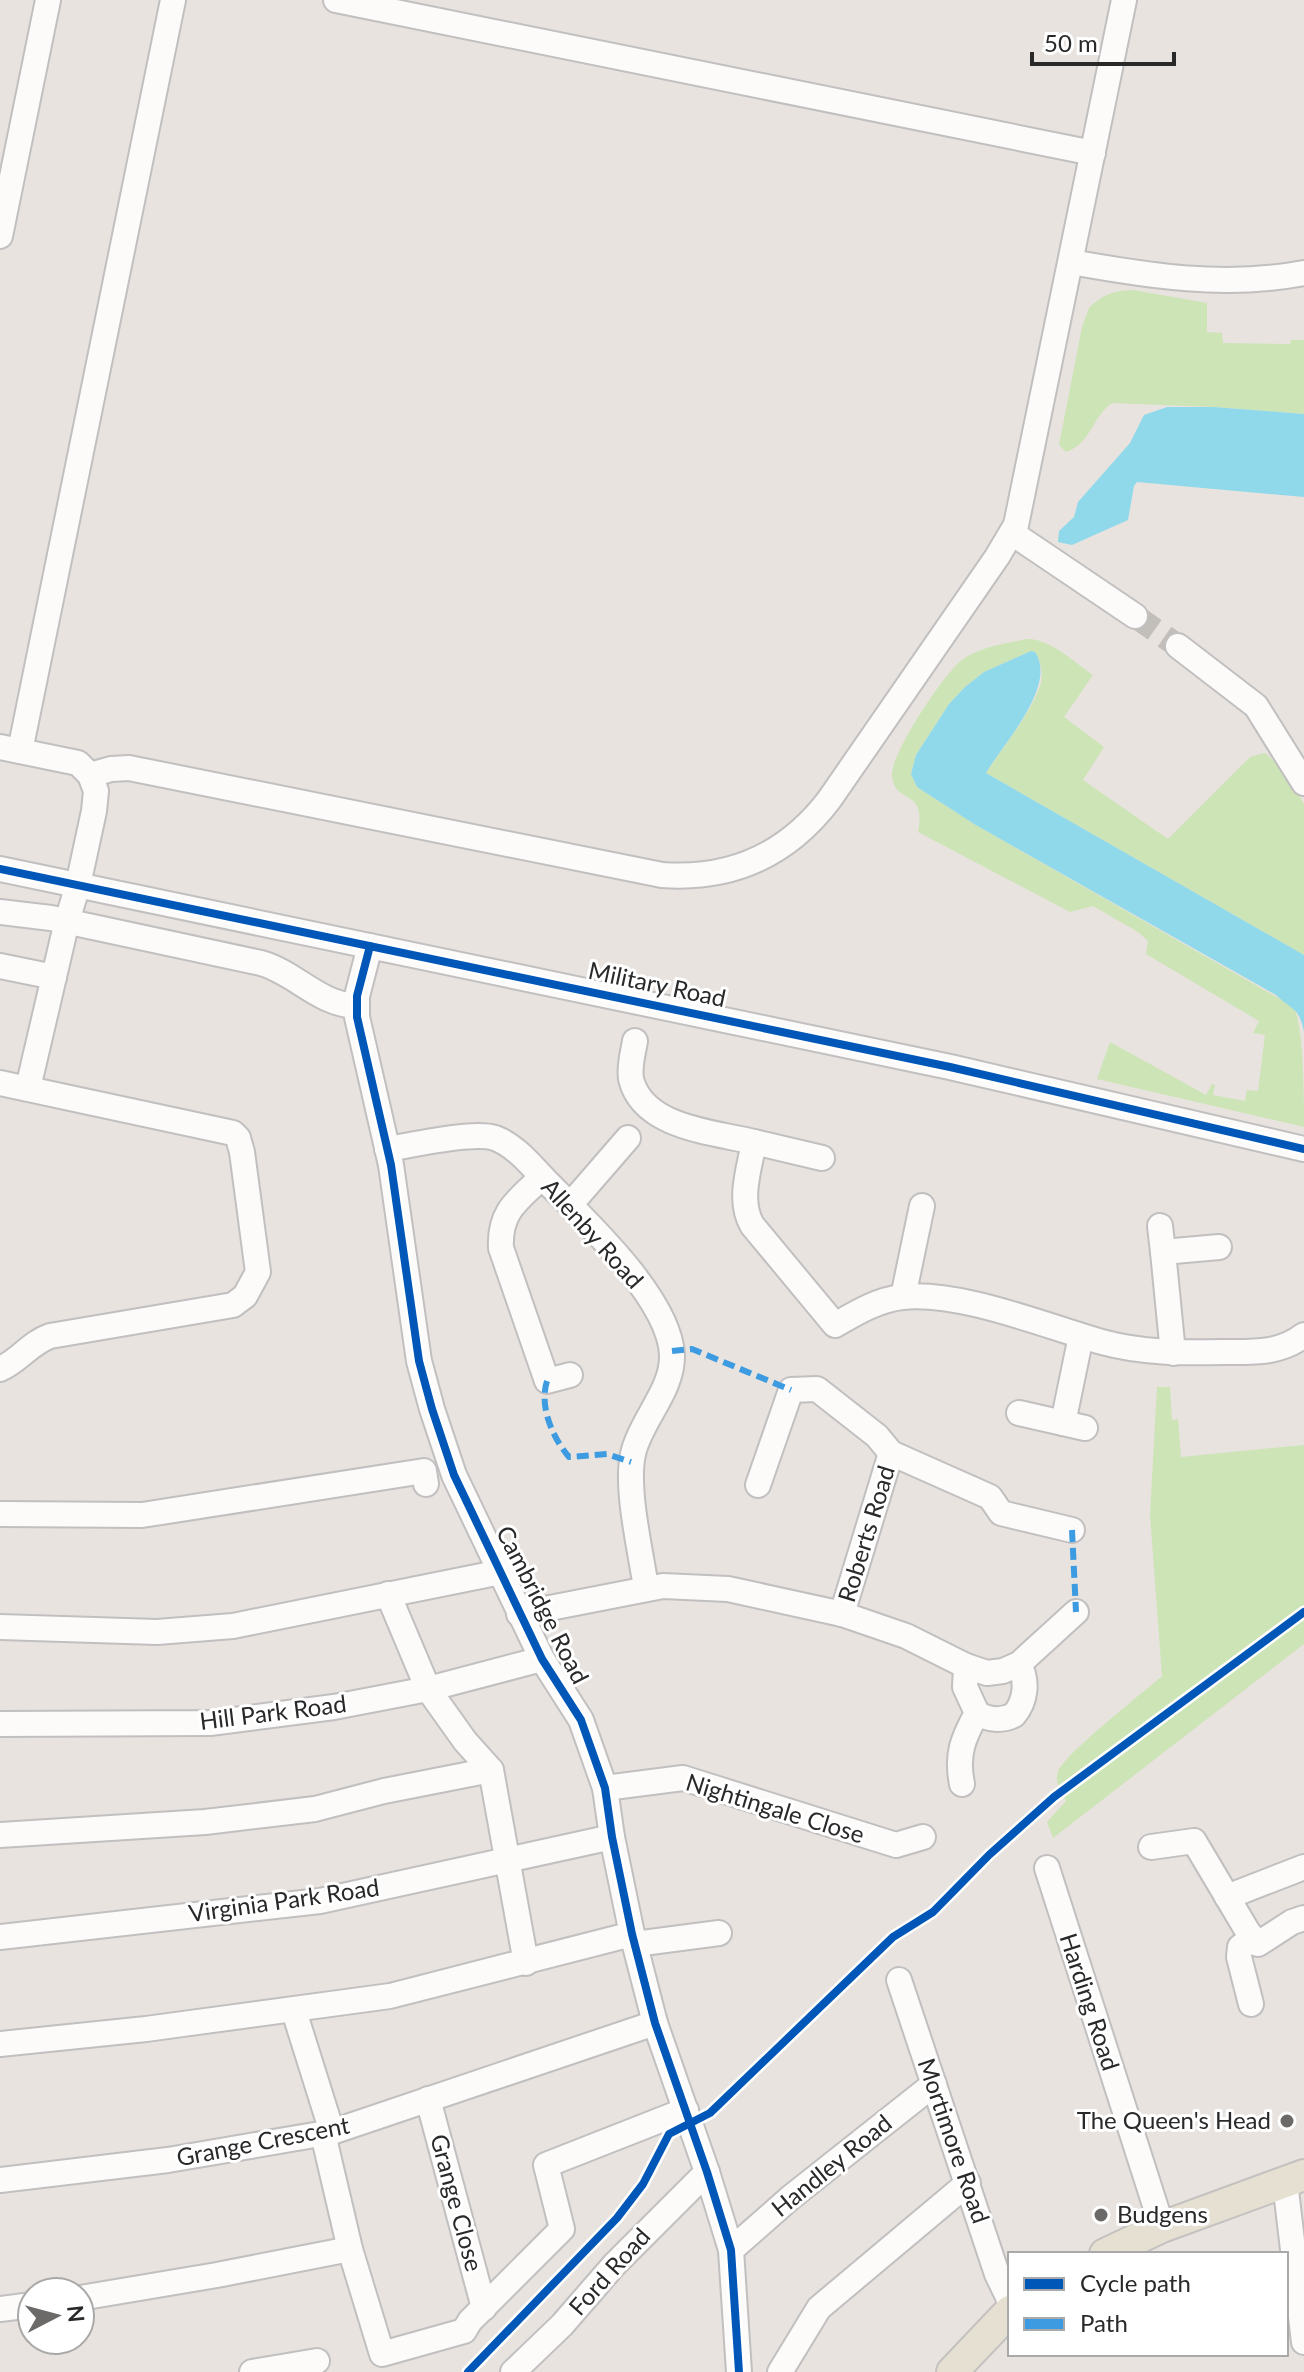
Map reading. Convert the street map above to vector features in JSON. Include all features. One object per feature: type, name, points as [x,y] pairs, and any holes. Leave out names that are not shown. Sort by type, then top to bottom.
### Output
[{"type":"main road","points":[[1109,2252],[1162,2227],[1294,2178]]},
{"type":"main road","points":[[952,2372],[1008,2313]]},
{"type":"street","points":[[0,236],[48,0]]},
{"type":"street","points":[[28,1088],[78,885],[95,804],[95,786],[90,775],[78,763],[10,749],[173,0]]},
{"type":"street","points":[[336,0],[1093,153]]},
{"type":"street","points":[[90,775],[129,768],[652,874],[696,876],[733,870],[775,852],[818,814],[1012,533],[1021,505],[1124,0]]},
{"type":"street","points":[[1071,262],[1148,275],[1217,281],[1266,279],[1304,273]]},
{"type":"street","points":[[1012,533],[1135,616]]},
{"type":"street","points":[[1178,646],[1256,706],[1304,783]]},
{"type":"street","name":"Military Road","points":[[0,869],[950,1067],[1304,1149]]},
{"type":"street","points":[[0,912],[67,921],[267,965],[326,1000],[356,1006]]},
{"type":"street","name":"Cambridge Road","points":[[370,946],[356,1006],[387,1149],[408,1270],[419,1361],[450,1467],[542,1659],[581,1720],[605,1788],[612,1837],[655,2023],[731,2250],[739,2372]]},
{"type":"street","points":[[0,966],[54,977]]},
{"type":"street","points":[[635,1041],[631,1078],[645,1104],[663,1120],[822,1158]]},
{"type":"street","points":[[0,1083],[233,1133],[242,1152],[258,1272],[245,1296],[233,1305],[50,1336],[36,1342],[0,1369]]},
{"type":"street","name":"Allenby Road","points":[[387,1149],[471,1136],[491,1137],[513,1148],[570,1205],[635,1278],[660,1316],[670,1340],[670,1370],[636,1444],[631,1462],[646,1588]]},
{"type":"street","points":[[570,1205],[628,1138]]},
{"type":"street","points":[[754,1142],[746,1186],[746,1214],[827,1332],[868,1307],[903,1297],[944,1299],[1130,1348],[1173,1353],[1266,1352],[1288,1346],[1304,1335]]},
{"type":"street","points":[[542,1177],[505,1216],[500,1231],[501,1248],[547,1381],[570,1375]]},
{"type":"street","points":[[903,1297],[922,1206]]},
{"type":"street","points":[[1160,1226],[1173,1353]]},
{"type":"street","points":[[1163,1252],[1219,1247]]},
{"type":"street","points":[[1019,1413],[1074,1425],[1081,1336]]},
{"type":"street","points":[[758,1485],[791,1390],[817,1389],[877,1436],[891,1453],[990,1497],[1001,1513],[1072,1530]]},
{"type":"street","name":"Roberts Road","points":[[842,1614],[891,1453]]},
{"type":"street","points":[[0,1514],[142,1515],[450,1467]]},
{"type":"street","points":[[0,1627],[188,1631],[233,1626],[501,1572]]},
{"type":"street","points":[[519,1614],[646,1588],[676,1585],[728,1589],[842,1614],[906,1636],[987,1673],[1003,1671],[1019,1664],[1076,1612]]},
{"type":"street","points":[[388,1594],[428,1689],[465,1741],[491,1770],[526,1963]]},
{"type":"street","name":"Hill Park Road","points":[[0,1724],[210,1723],[334,1707],[428,1689],[542,1659]]},
{"type":"street","points":[[966,1666],[965,1687],[977,1713],[991,1719],[1014,1715],[1021,1703],[1025,1683],[1019,1664]]},
{"type":"street","points":[[962,1784],[959,1753],[963,1738],[977,1713]]},
{"type":"street","points":[[0,1835],[205,1822],[315,1809],[384,1791],[491,1770]]},
{"type":"street","name":"Nightingale Close","points":[[605,1788],[683,1778],[897,1855],[923,1837]]},
{"type":"street","name":"Virginia Park Road","points":[[0,1937],[320,1901],[612,1837]]},
{"type":"street","points":[[1151,1847],[1194,1841],[1258,1944],[1292,1922],[1304,1918]]},
{"type":"street","points":[[1227,1897],[1304,1867]]},
{"type":"street","name":"Harding Road","points":[[1047,1868],[1162,2227]]},
{"type":"street","points":[[0,2044],[294,2011],[403,1994],[634,1939],[719,1933]]},
{"type":"street","points":[[1251,2004],[1239,1957],[1240,1947],[1252,1938]]},
{"type":"street","name":"Mortimore Road","points":[[899,1980],[997,2274],[1008,2297]]},
{"type":"street","points":[[294,2011],[327,2133],[350,2249],[382,2354],[464,2331],[562,2229],[546,2165],[686,2110]]},
{"type":"street","name":"Grange Crescent","points":[[0,2180],[168,2160],[327,2133],[655,2023]]},
{"type":"street","name":"Handley Road","points":[[731,2250],[790,2198],[934,2084]]},
{"type":"street","name":"Grange Close","points":[[428,2099],[484,2308]]},
{"type":"street","name":"Ford Road","points":[[513,2372],[562,2325],[614,2265],[707,2172]]},
{"type":"street","points":[[1294,2178],[1304,2342]]},
{"type":"street","points":[[780,2372],[819,2308],[968,2183]]},
{"type":"street","points":[[96,2295],[350,2249]]},
{"type":"street","points":[[252,2372],[317,2361]]},
{"type":"green space","points":[[1133,290],[1207,303],[1207,332],[1222,333],[1223,343],[1290,344],[1291,340],[1304,340],[1304,414],[1112,403],[1081,443],[1066,452],[1059,445],[1082,327],[1089,308],[1109,294]]},
{"type":"green space","points":[[1026,639],[1053,647],[1093,675],[1064,717],[1104,747],[1083,780],[1168,839],[1250,757],[1265,753],[1284,769],[1304,804],[1304,955],[986,773],[1037,694],[1042,671],[1035,652],[984,672],[949,704],[916,755],[911,774],[917,787],[974,824],[1294,1007],[1302,1047],[1304,1127],[1097,1079],[1110,1042],[1206,1095],[1212,1084],[1215,1085],[1213,1095],[1245,1101],[1247,1090],[1258,1091],[1265,1035],[1253,1033],[1259,1021],[1146,954],[1148,941],[1138,932],[1093,906],[1070,912],[918,832],[918,808],[894,785],[892,776],[909,733],[943,681],[962,660],[984,649]]},
{"type":"green space","points":[[1157,1387],[1170,1387],[1172,1420],[1178,1419],[1181,1457],[1304,1445],[1304,1644],[1053,1838],[1047,1822],[1066,1801],[1057,1780],[1063,1764],[1088,1738],[1162,1676],[1150,1515]]},
{"type":"water","points":[[1167,407],[1304,414],[1304,497],[1137,482],[1128,520],[1072,545],[1058,542],[1059,531],[1074,517],[1078,502],[1130,443],[1144,415]]},
{"type":"water","points":[[1035,652],[1040,665],[1034,697],[986,773],[1304,955],[1304,1032],[1294,1010],[1276,995],[974,824],[917,787],[911,774],[916,755],[949,704],[984,672]]},
{"type":"tunnel","points":[[1135,616],[1178,646]]},
{"type":"marked path","points":[[672,1351],[692,1349],[791,1390]]},
{"type":"marked path","points":[[547,1381],[546,1411],[557,1440],[569,1457],[607,1454],[631,1462]]},
{"type":"marked path","points":[[1072,1530],[1076,1612]]},
{"type":"cycle path","points":[[0,869],[950,1067],[1304,1149]]},
{"type":"cycle path","points":[[370,946],[357,996],[357,1017],[391,1165],[419,1361],[454,1475],[542,1659],[581,1720],[605,1788],[632,1934],[655,2023],[731,2250],[739,2372]]},
{"type":"cycle path","points":[[468,2372],[617,2218],[643,2184],[669,2134],[710,2113],[893,1937],[933,1912],[989,1855],[1054,1797],[1304,1612]]},
{"type":"place","name":"The Queen's Head","points":[[1287,2121]]},
{"type":"place","name":"Budgens","points":[[1101,2215]]}]
